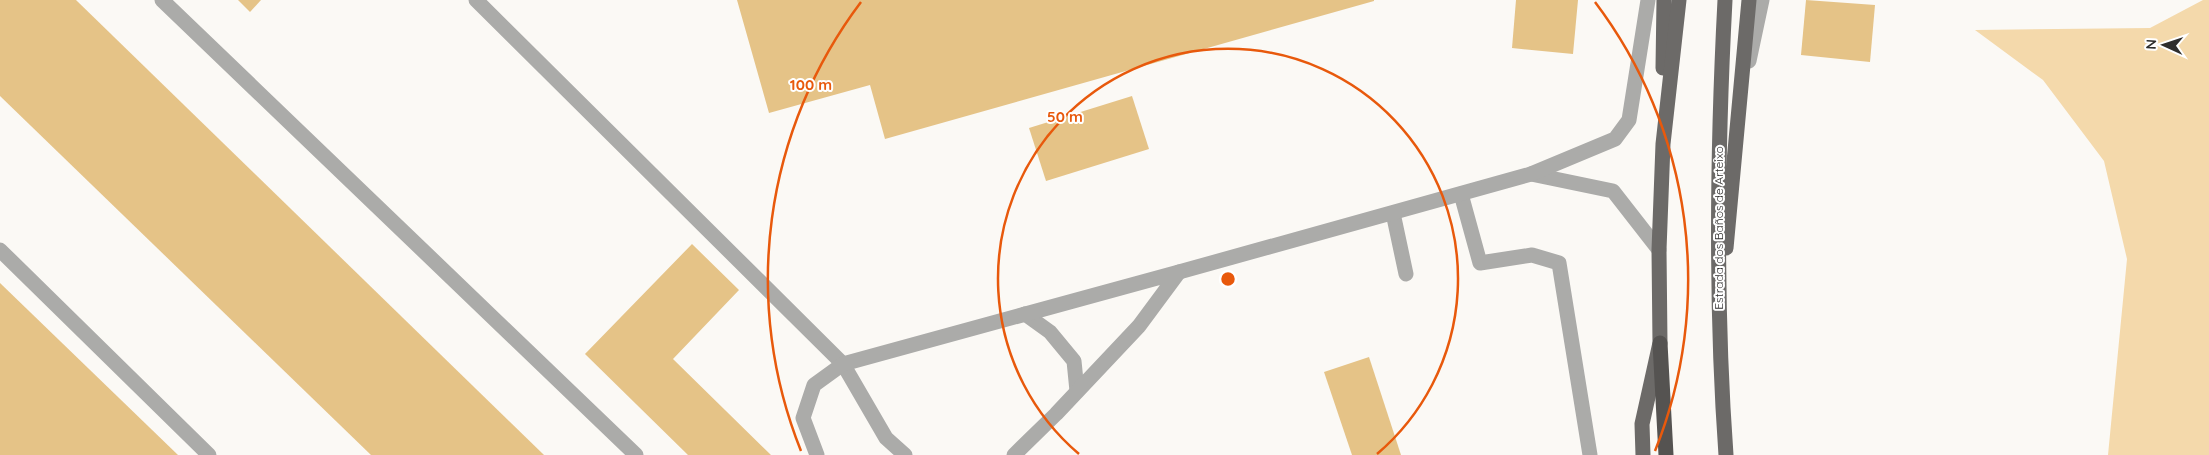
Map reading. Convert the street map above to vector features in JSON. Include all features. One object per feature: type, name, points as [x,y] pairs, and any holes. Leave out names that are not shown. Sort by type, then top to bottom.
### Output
[{"type":"highway","points":[[1660,343],[1666,455]]},
{"type":"main road","points":[[1643,455],[1642,424],[1660,343],[1659,250],[1664,144],[1664,0]]},
{"type":"main road","points":[[1664,144],[1679,0]]},
{"type":"main road","name":"Estrada dos Baños de Arteixo","points":[[1725,0],[1717,208],[1719,339],[1726,455]]},
{"type":"main road","points":[[1719,339],[1737,116],[1749,0]]},
{"type":"lane","points":[[162,0],[636,455]]},
{"type":"lane","points":[[476,0],[843,364],[886,438],[905,455]]},
{"type":"lane","points":[[817,455],[803,418],[814,385],[843,364],[1531,174],[1615,140],[1629,120],[1648,0]]},
{"type":"lane","points":[[1737,116],[1762,0]]},
{"type":"lane","points":[[1531,174],[1613,191],[1659,250]]},
{"type":"lane","points":[[1461,194],[1480,263],[1532,255],[1559,263],[1590,455]]},
{"type":"lane","points":[[1393,213],[1406,274]]},
{"type":"lane","points":[[0,250],[209,455]]},
{"type":"lane","points":[[1014,455],[1139,326],[1180,272]]},
{"type":"lane","points":[[1025,314],[1050,332],[1074,361],[1078,391]]},
{"type":"shaded area","points":[[2203,0],[2209,0],[2209,455],[2108,455],[2127,259],[2104,161],[2043,80],[1975,30],[2150,28]]},
{"type":"building","points":[[0,0],[76,0],[544,455],[371,455],[0,96]]},
{"type":"building","points":[[238,0],[261,0],[250,12]]},
{"type":"building","points":[[737,0],[1374,1],[885,139],[870,85],[769,113]]},
{"type":"building","points":[[1516,0],[1578,0],[1573,54],[1512,48]]},
{"type":"building","points":[[1806,0],[1875,5],[1870,62],[1801,55]]},
{"type":"building","points":[[1132,96],[1149,149],[1046,181],[1029,128]]},
{"type":"building","points":[[692,244],[739,290],[673,359],[771,455],[688,455],[585,354]]},
{"type":"building","points":[[0,283],[178,455],[0,455]]},
{"type":"building","points":[[1369,357],[1401,455],[1352,455],[1324,372]]}]
